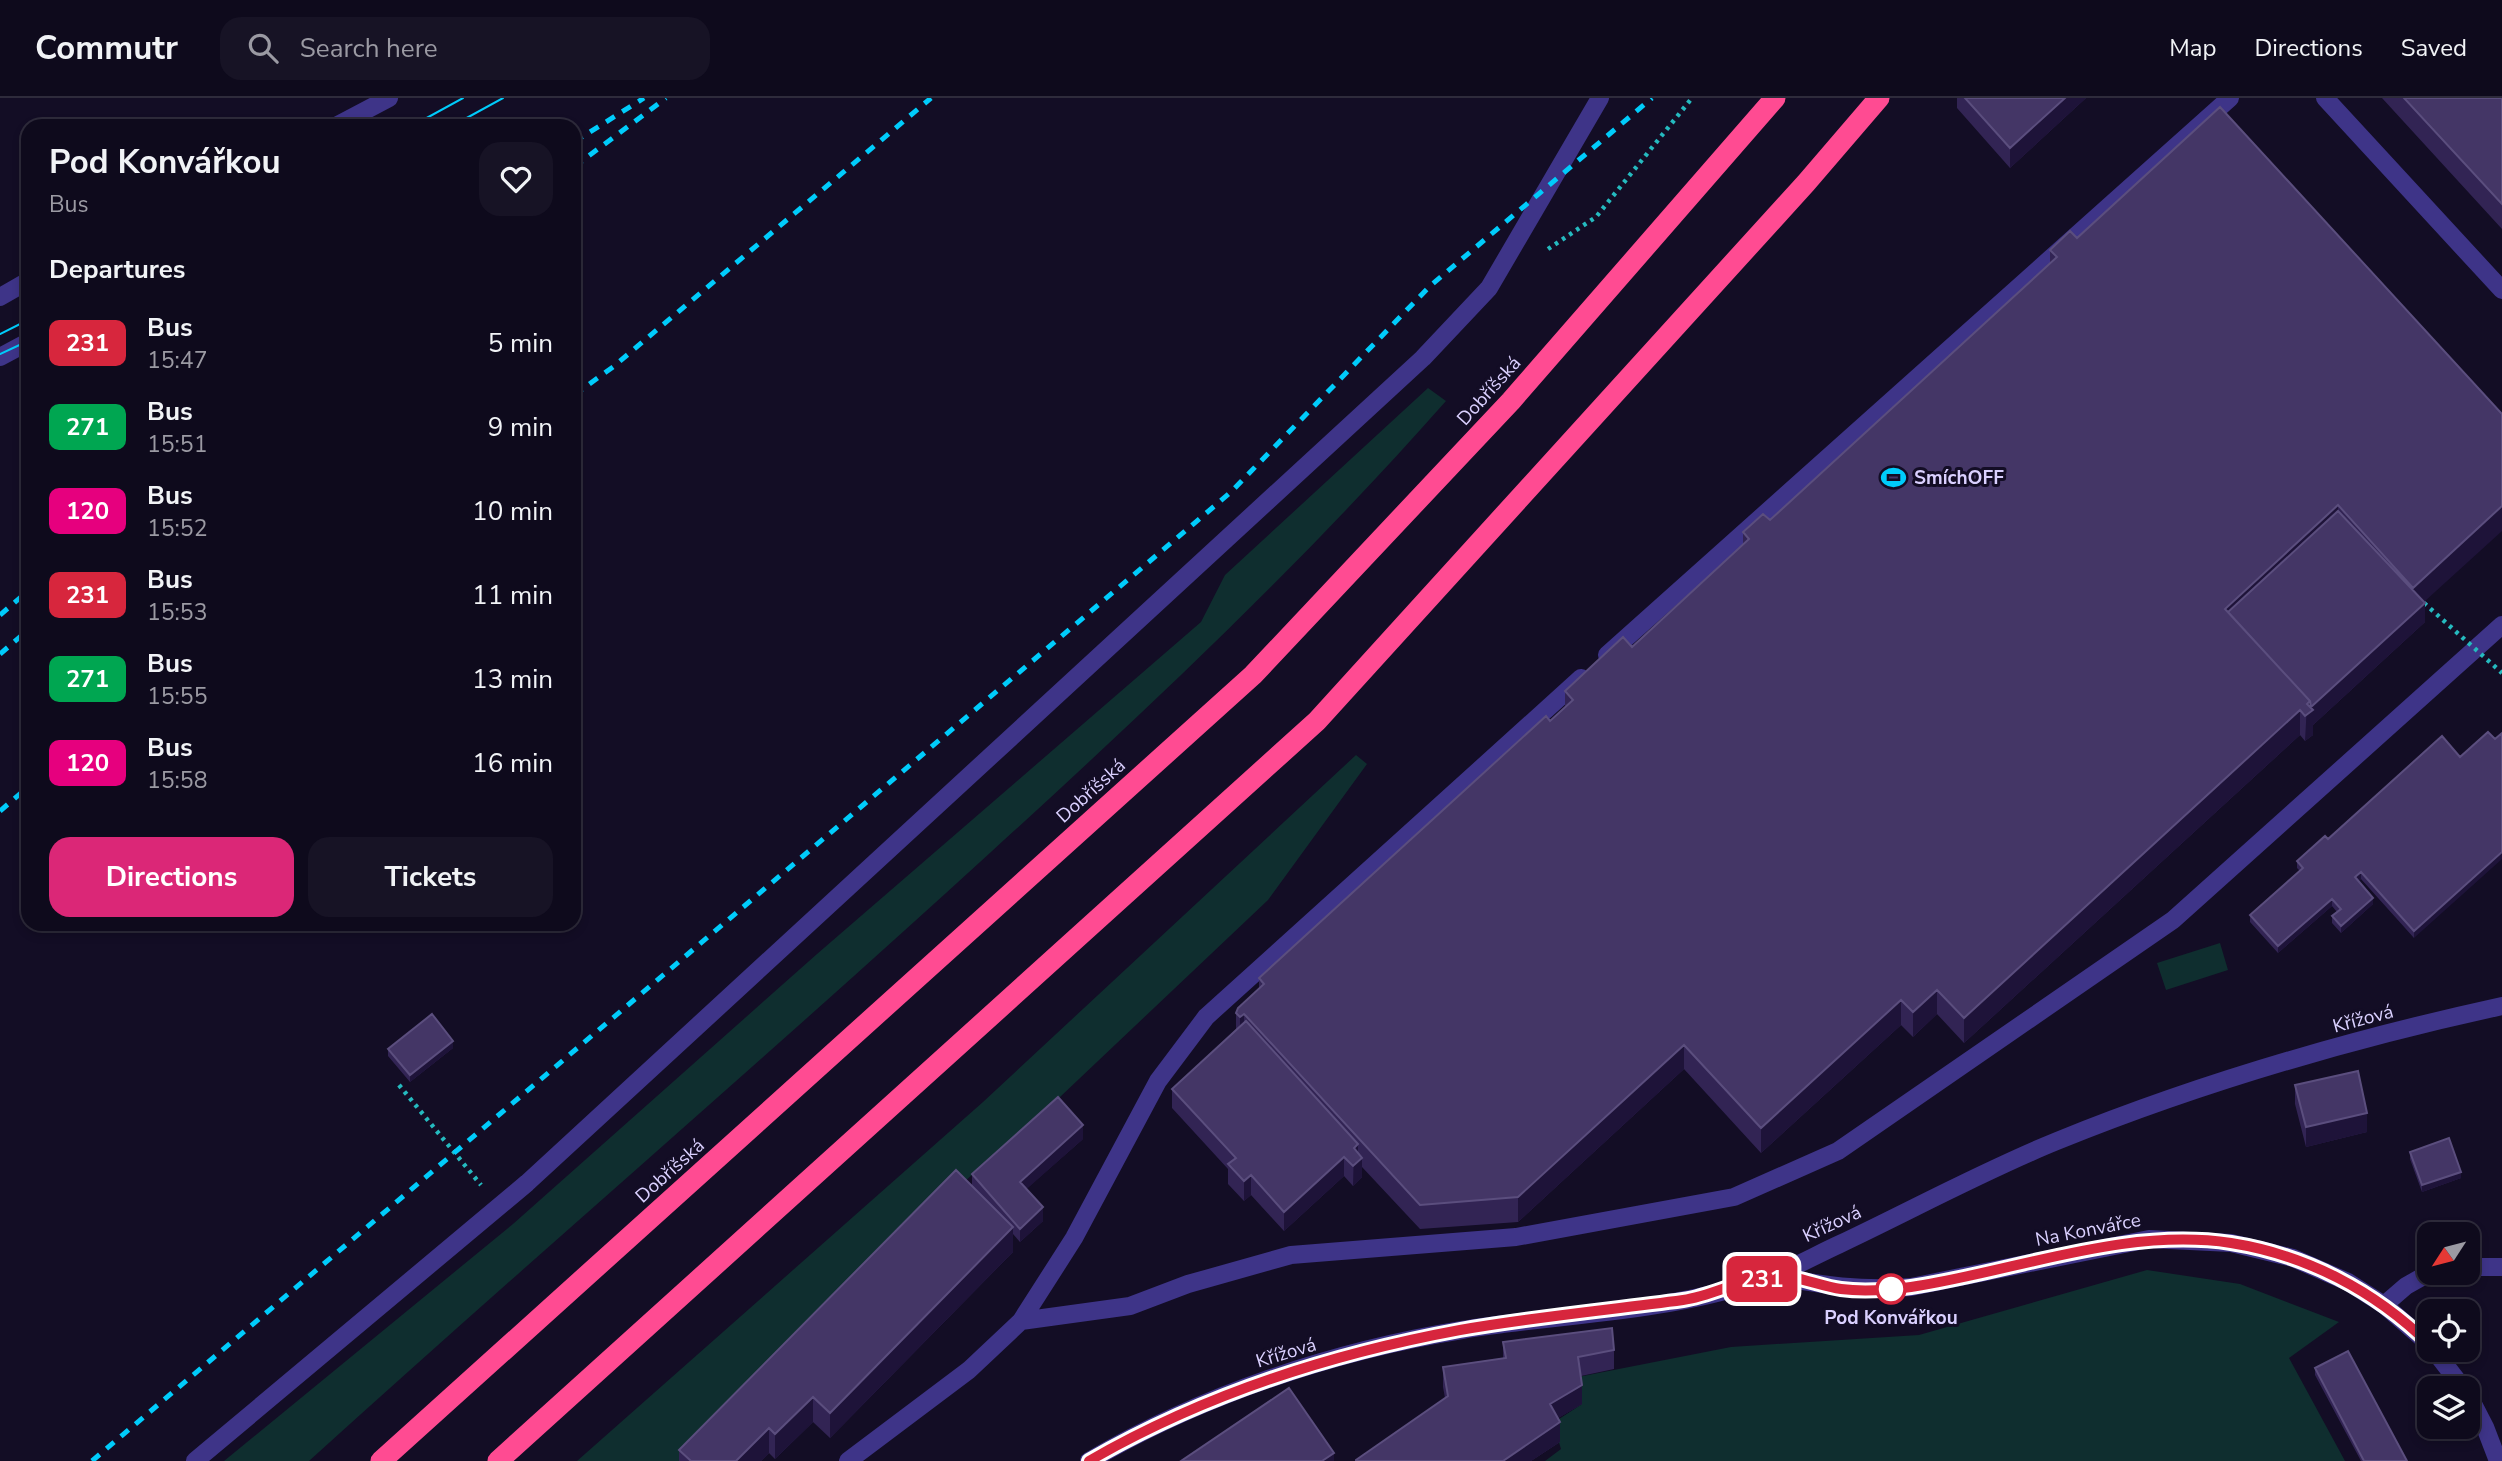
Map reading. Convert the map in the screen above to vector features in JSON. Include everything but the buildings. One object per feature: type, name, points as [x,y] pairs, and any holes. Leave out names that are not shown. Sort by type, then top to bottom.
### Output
[{"type":"highway","name":"Dobříšská","points":[[381,1461],[1253,675],[1511,401],[1775,98]]},
{"type":"highway","points":[[498,1461],[1317,721],[1806,183],[1879,98]]},
{"type":"street","points":[[349,119],[389,98]]},
{"type":"street","points":[[195,1461],[499,1207],[838,899],[1423,358],[1489,288],[1600,98]]},
{"type":"street","points":[[848,1461],[969,1370],[1021,1321],[1074,1238],[1158,1081],[1206,1017],[2230,98]]},
{"type":"street","points":[[2325,98],[2502,290]]},
{"type":"street","points":[[0,297],[21,285]]},
{"type":"street","points":[[0,357],[21,345]]},
{"type":"street","points":[[1021,1321],[1130,1306],[1165,1292],[1291,1255],[1516,1237],[1734,1197],[1838,1151],[2173,920],[2502,625]]},
{"type":"street","name":"Křížová","points":[[1089,1461],[1134,1435],[1192,1408],[1248,1387],[1361,1353],[1459,1330],[1699,1298],[1773,1276],[2056,1141],[2259,1069],[2502,1006]]},
{"type":"street","name":"Na Konvářce","points":[[1773,1276],[1843,1289],[1911,1287],[2149,1239],[2231,1243],[2293,1258],[2348,1282],[2384,1305],[2417,1334]]},
{"type":"street","points":[[2480,1267],[2502,1267]]},
{"type":"street","points":[[2384,1305],[2417,1280]]},
{"type":"street","points":[[2443,1362],[2454,1376]]},
{"type":"street","points":[[2480,1416],[2498,1461]]},
{"type":"path","points":[[1543,253],[1596,217],[1692,98]]},
{"type":"path","points":[[2424,603],[2502,673]]},
{"type":"path","points":[[399,1085],[499,1207]]},
{"type":"green space","points":[[1428,388],[1446,401],[1282,576],[1109,743],[821,1005],[309,1461],[224,1461],[513,1224],[817,954],[1201,622],[1225,575]]},
{"type":"green space","points":[[1356,755],[1367,764],[1268,900],[1060,1097],[956,1189],[681,1461],[577,1461],[983,1102]]},
{"type":"green space","points":[[2220,943],[2228,970],[2166,990],[2157,963]]},
{"type":"green space","points":[[2147,1270],[2240,1284],[2339,1322],[2289,1358],[2345,1461],[1545,1461],[1561,1449],[1553,1423],[1582,1404],[1578,1377],[1731,1347],[1919,1335]]},
{"type":"tram line","points":[[425,119],[463,98]]},
{"type":"tram line","points":[[465,119],[503,98]]},
{"type":"tram line","points":[[0,334],[21,324]]},
{"type":"tram line","points":[[0,354],[21,344]]},
{"type":"railway","points":[[581,138],[644,98]]},
{"type":"railway","points":[[581,162],[666,98]]},
{"type":"railway","points":[[581,390],[613,367],[931,98]]},
{"type":"railway","points":[[92,1461],[1231,492],[1430,286],[1652,98]]},
{"type":"railway","points":[[0,615],[21,597]]},
{"type":"railway","points":[[0,654],[21,636]]},
{"type":"railway","points":[[0,811],[21,793]]},
{"type":"bus line","name":"231","points":[[1089,1461],[1153,1426],[1248,1387],[1361,1353],[1459,1330],[1699,1298],[1773,1276],[1843,1289],[1911,1287],[2149,1239],[2231,1243],[2293,1258],[2348,1282],[2384,1305],[2417,1333]]},
{"type":"place","name":"SmíchOFF","points":[[1894,478]]},
{"type":"place","name":"Pod Konvářkou","points":[[1891,1289]]}]
